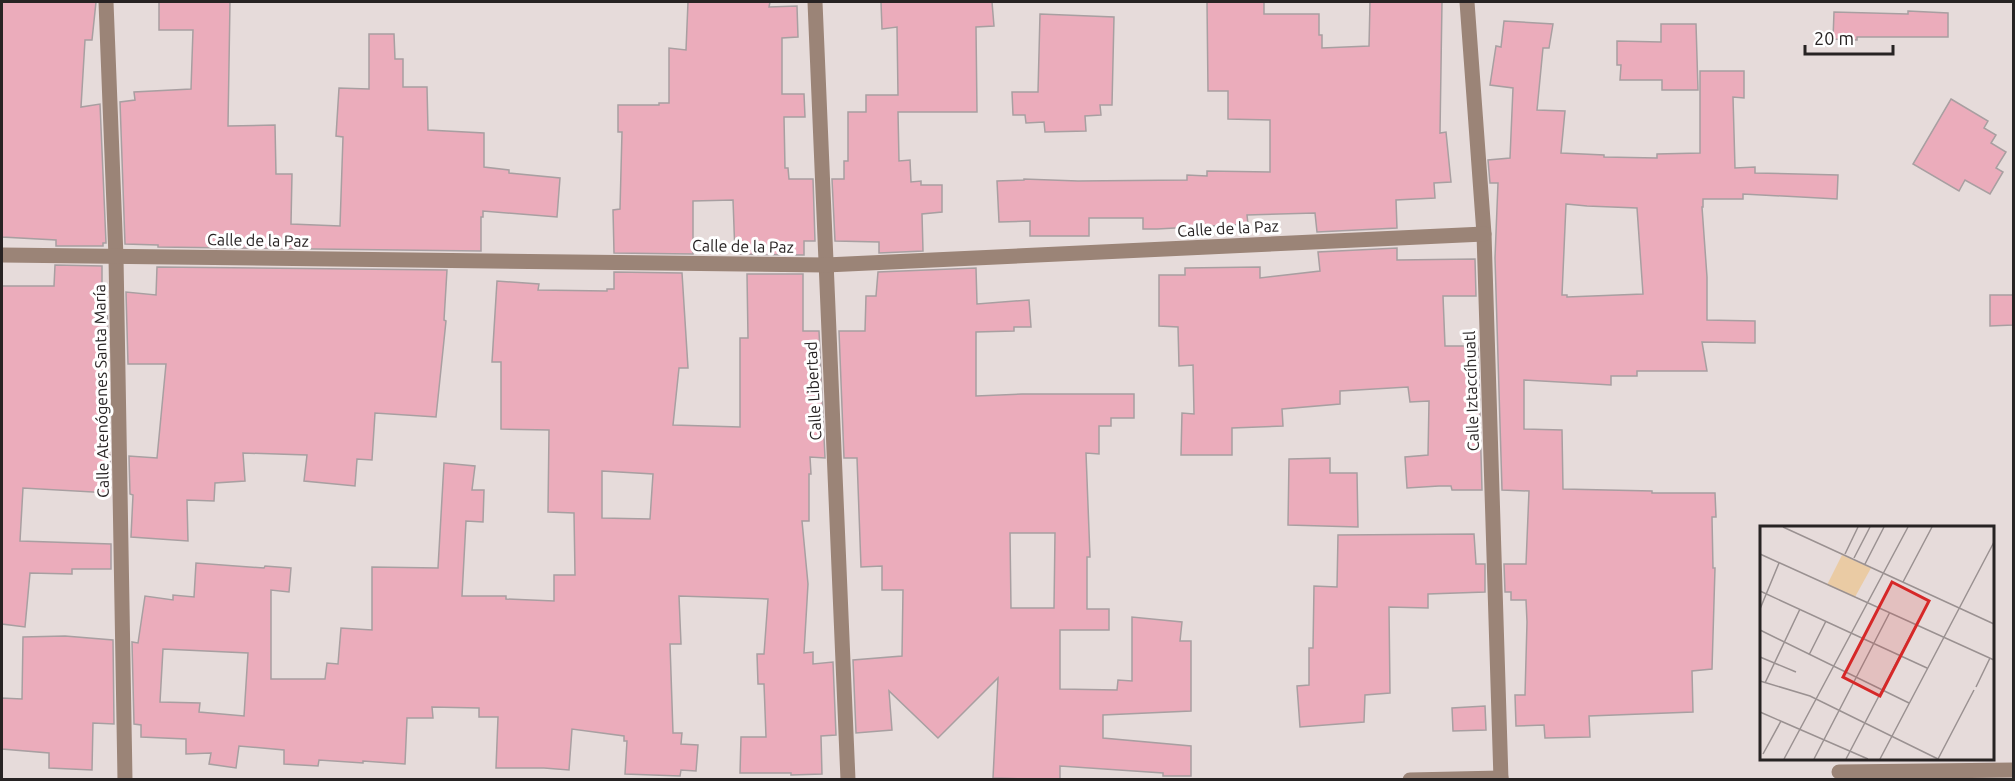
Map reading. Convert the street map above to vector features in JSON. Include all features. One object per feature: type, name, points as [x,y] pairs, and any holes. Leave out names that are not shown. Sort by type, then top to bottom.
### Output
[{"type":"street","name":"Calle Atenógenes Santa María","points":[[106,2],[116,257],[125,780]]},
{"type":"street","name":"Calle Libertad","points":[[815,2],[848,780]]},
{"type":"street","name":"Calle Iztaccíhuatl","points":[[1467,2],[1484,234],[1501,779]]},
{"type":"street","name":"Calle de la Paz","points":[[2,255],[826,265],[1484,234]]},
{"type":"street","points":[[1839,772],[2013,770]]},
{"type":"street","points":[[1410,780],[1501,779]]},
{"type":"building","points":[[2,2],[96,2],[92,40],[85,40],[81,107],[100,104],[106,243],[103,243],[103,246],[56,246],[56,240],[2,237]]},
{"type":"building","points":[[159,2],[230,2],[228,126],[275,125],[276,174],[292,174],[291,224],[340,226],[343,137],[336,136],[339,88],[369,89],[369,34],[394,34],[395,59],[403,59],[403,87],[427,87],[428,130],[484,133],[484,167],[509,170],[509,173],[560,178],[557,217],[483,211],[481,251],[158,247],[158,245],[125,244],[120,102],[135,100],[134,92],[191,89],[193,30],[159,30]]},
{"type":"building","points":[[688,2],[770,2],[769,7],[797,6],[798,37],[782,38],[782,94],[804,94],[805,117],[784,117],[785,168],[788,168],[789,179],[813,179],[815,241],[804,241],[804,255],[735,254],[733,200],[693,201],[693,254],[614,253],[613,210],[620,209],[622,132],[618,132],[618,105],[669,103],[669,48],[686,50]]},
{"type":"building","points":[[881,2],[992,2],[994,26],[976,27],[977,112],[898,112],[899,161],[910,160],[911,182],[921,181],[921,185],[942,185],[942,212],[922,214],[923,251],[879,253],[879,242],[835,241],[832,179],[844,179],[844,161],[848,161],[848,112],[866,112],[866,95],[898,95],[897,27],[882,29]]},
{"type":"building","points":[[1207,2],[1264,2],[1264,14],[1319,14],[1319,35],[1322,35],[1322,48],[1369,46],[1370,2],[1442,2],[1440,133],[1446,132],[1451,182],[1434,183],[1435,198],[1396,200],[1397,228],[1317,232],[1315,213],[1247,215],[1248,224],[1157,229],[1143,229],[1143,218],[1089,218],[1089,236],[1030,236],[1030,221],[999,222],[997,181],[1024,179],[1187,180],[1187,175],[1207,176],[1207,171],[1270,172],[1270,120],[1228,119],[1228,91],[1208,91]]},
{"type":"building","points":[[1908,11],[1948,13],[1948,37],[1833,39],[1834,12],[1908,14]]},
{"type":"building","points":[[1040,14],[1114,17],[1112,105],[1100,105],[1101,115],[1085,116],[1086,131],[1045,132],[1044,122],[1026,123],[1025,115],[1013,115],[1012,92],[1038,92]]},
{"type":"building","points":[[1504,21],[1553,24],[1549,48],[1543,48],[1537,110],[1565,111],[1561,153],[1657,158],[1657,154],[1700,153],[1700,71],[1744,71],[1744,98],[1733,97],[1735,168],[1755,167],[1755,173],[1838,175],[1837,199],[1743,194],[1743,199],[1703,199],[1707,320],[1755,321],[1755,343],[1702,342],[1707,371],[1637,371],[1637,376],[1611,376],[1611,385],[1524,380],[1524,429],[1562,430],[1563,489],[1715,493],[1716,517],[1712,517],[1713,568],[1715,568],[1712,669],[1692,671],[1693,712],[1589,716],[1590,737],[1545,738],[1544,725],[1516,726],[1515,695],[1525,695],[1526,600],[1511,600],[1511,592],[1505,592],[1504,564],[1526,564],[1529,491],[1502,490],[1495,258],[1498,183],[1490,183],[1488,160],[1510,158],[1513,88],[1490,85],[1496,46],[1501,47]],"holes":[[[1566,204],[1637,208],[1643,294],[1567,297],[1567,295],[1562,295]]]},
{"type":"building","points":[[1661,24],[1696,24],[1698,90],[1662,90],[1662,80],[1620,80],[1621,65],[1617,65],[1617,41],[1661,42]]},
{"type":"building","points":[[1951,99],[1988,121],[1984,128],[1996,135],[1991,143],[2006,152],[1996,168],[2003,172],[1990,194],[1965,180],[1959,191],[1913,164]]},
{"type":"building","points":[[1397,248],[1397,260],[1475,259],[1476,296],[1443,296],[1445,346],[1478,346],[1482,490],[1452,490],[1451,486],[1407,488],[1405,457],[1428,455],[1429,401],[1410,402],[1408,387],[1340,391],[1340,404],[1282,409],[1283,426],[1232,428],[1232,455],[1181,455],[1182,413],[1194,414],[1193,365],[1179,366],[1178,327],[1159,326],[1159,275],[1185,275],[1185,268],[1260,267],[1260,278],[1320,271],[1318,252]]},
{"type":"building","points":[[55,265],[102,266],[102,289],[107,290],[108,364],[105,364],[104,410],[106,410],[107,454],[110,455],[110,493],[23,488],[20,541],[111,544],[111,569],[72,569],[72,574],[30,573],[25,627],[2,624],[2,286],[54,286]]},
{"type":"building","points":[[157,267],[447,270],[444,320],[446,321],[436,417],[375,413],[372,460],[357,459],[355,486],[304,481],[307,455],[243,453],[245,481],[215,483],[214,501],[187,500],[188,541],[131,537],[133,495],[130,494],[129,456],[157,458],[166,364],[128,364],[126,292],[156,295]]},
{"type":"building","points":[[976,268],[977,304],[1029,300],[1031,327],[1014,327],[1014,331],[976,332],[976,396],[1134,394],[1134,418],[1111,418],[1111,426],[1099,426],[1099,454],[1086,453],[1090,557],[1087,557],[1087,609],[1109,609],[1109,630],[1060,630],[1060,689],[1117,690],[1118,680],[1132,681],[1132,617],[1182,622],[1180,641],[1191,641],[1191,711],[1103,715],[1103,738],[1191,746],[1191,776],[1163,776],[1163,773],[1060,766],[1060,780],[993,778],[998,678],[938,738],[889,691],[892,730],[856,733],[853,660],[902,656],[903,590],[882,590],[882,566],[861,567],[857,458],[844,458],[839,331],[865,331],[866,296],[876,296],[878,272]],"holes":[[[1010,533],[1055,533],[1054,608],[1011,608]]]},
{"type":"building","points":[[614,272],[682,273],[688,368],[679,368],[673,425],[740,427],[740,338],[748,338],[747,274],[803,274],[803,331],[819,331],[825,458],[810,457],[809,521],[802,521],[808,584],[804,653],[813,652],[813,664],[833,662],[836,735],[821,736],[822,774],[740,773],[741,737],[766,737],[764,684],[758,684],[757,654],[764,654],[768,599],[679,596],[681,644],[670,644],[673,733],[682,733],[681,744],[698,745],[696,771],[681,770],[680,776],[625,774],[627,741],[624,741],[624,736],[572,729],[569,770],[496,768],[498,717],[479,717],[479,708],[432,707],[433,718],[407,718],[405,764],[319,760],[318,766],[284,764],[284,750],[239,746],[236,768],[209,764],[211,753],[186,754],[186,739],[141,737],[141,725],[134,724],[132,642],[138,643],[145,596],[173,600],[173,595],[194,597],[196,563],[291,568],[289,592],[271,590],[271,679],[325,679],[327,663],[338,664],[341,628],[372,630],[372,567],[438,568],[444,463],[475,466],[472,490],[484,490],[483,522],[466,521],[462,596],[506,596],[506,599],[554,601],[554,575],[575,575],[574,513],[548,512],[549,430],[501,429],[501,362],[492,362],[497,281],[539,284],[538,290],[607,291],[607,289],[614,289]],"holes":[[[602,471],[653,474],[650,519],[602,518]],[[163,649],[248,653],[244,716],[199,712],[200,703],[160,702]]]},
{"type":"building","points":[[1990,295],[2013,295],[2013,325],[1990,326]]},
{"type":"building","points":[[1330,458],[1330,473],[1357,473],[1358,527],[1288,525],[1289,459]]},
{"type":"building","points":[[1474,534],[1476,564],[1485,564],[1485,592],[1428,594],[1428,608],[1389,607],[1390,693],[1365,695],[1364,722],[1300,727],[1297,686],[1309,685],[1309,648],[1313,648],[1314,586],[1337,587],[1338,535]]},
{"type":"building","points":[[65,636],[113,640],[114,724],[93,723],[92,770],[49,768],[49,753],[2,749],[2,698],[22,699],[23,637]]},
{"type":"building","points":[[1485,706],[1486,730],[1453,731],[1452,708]]}]
